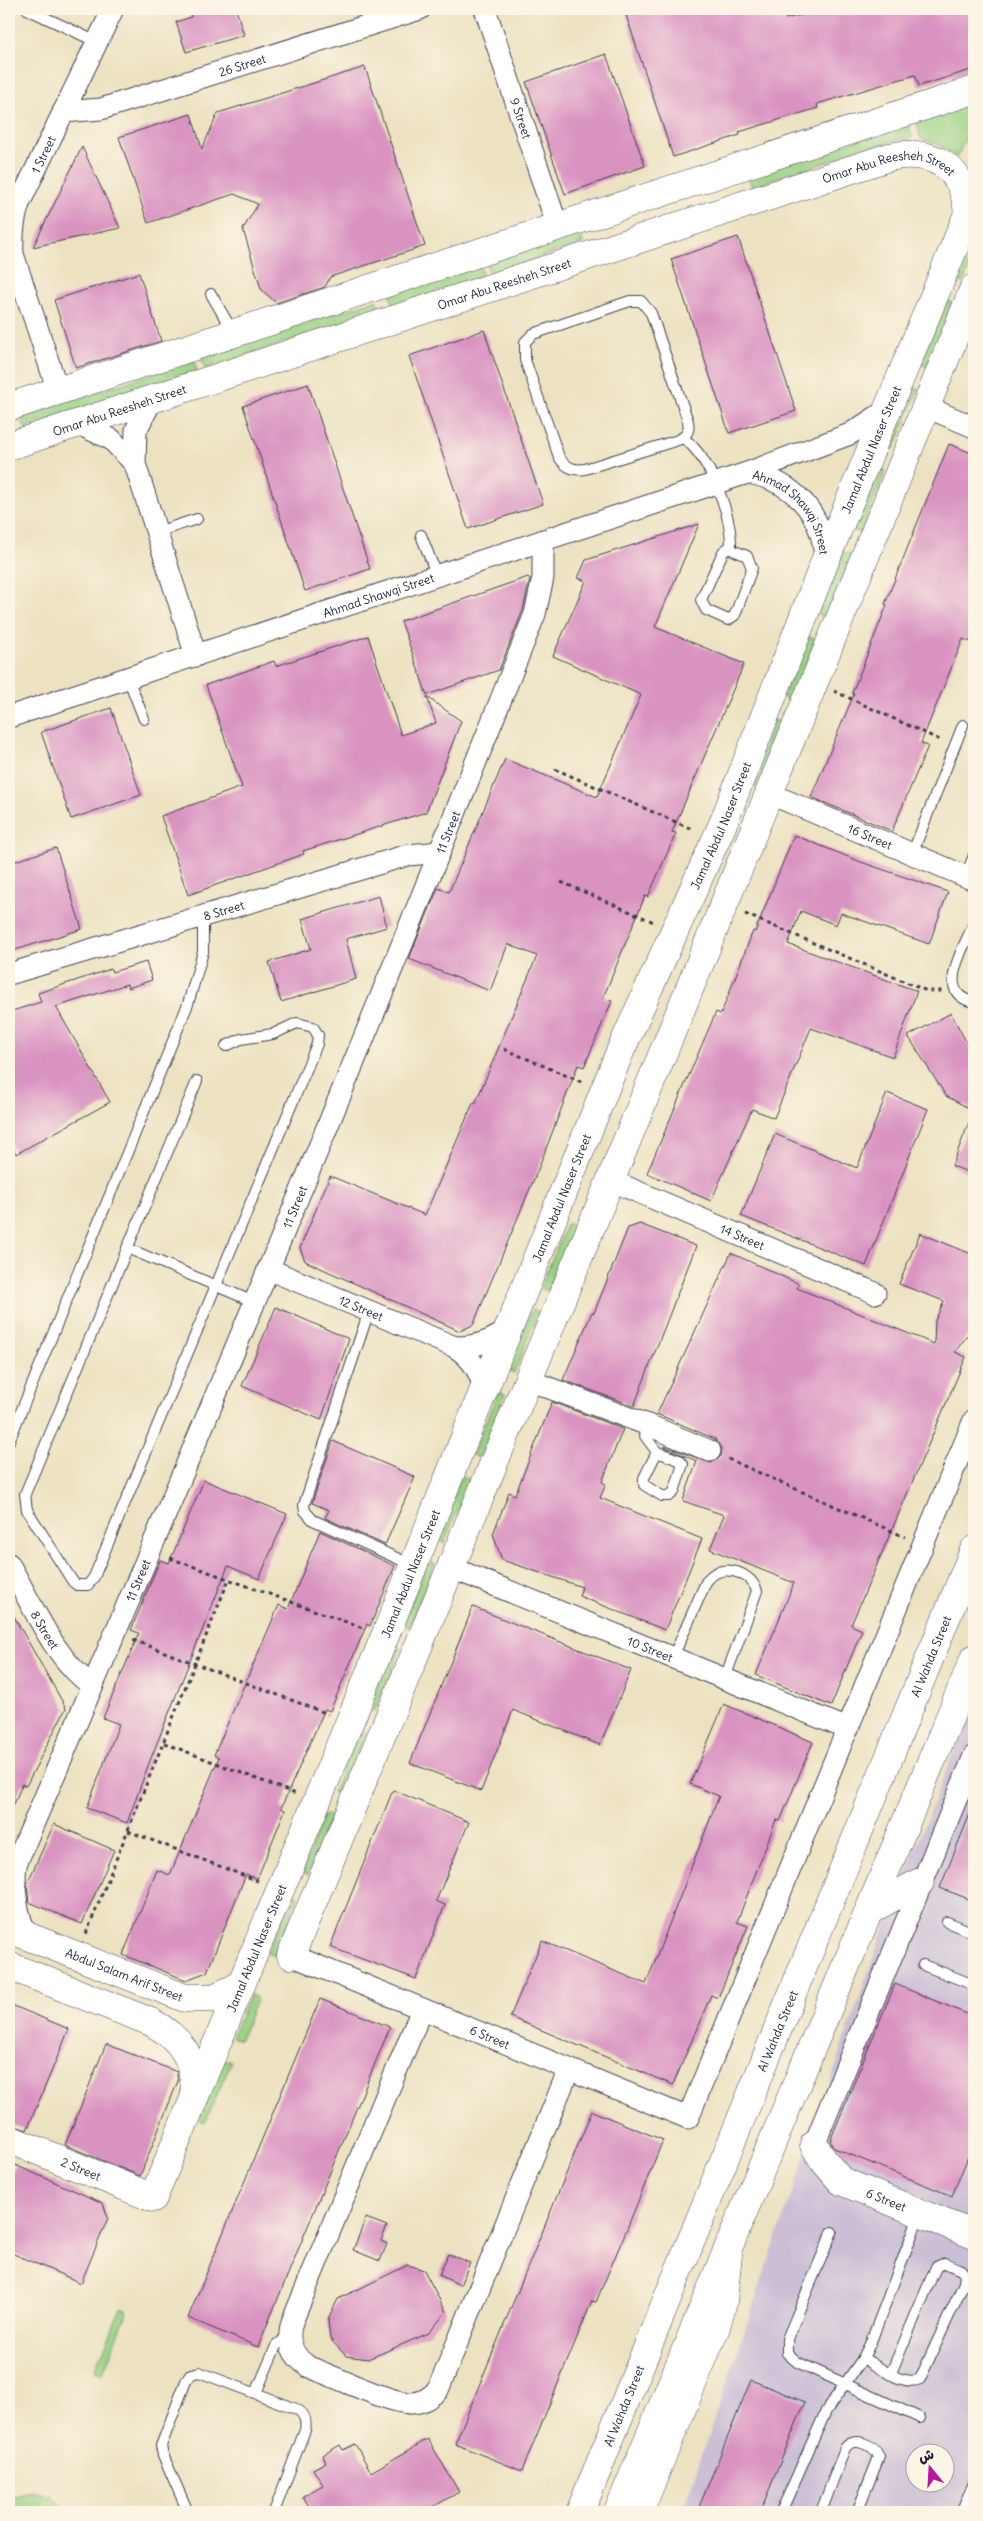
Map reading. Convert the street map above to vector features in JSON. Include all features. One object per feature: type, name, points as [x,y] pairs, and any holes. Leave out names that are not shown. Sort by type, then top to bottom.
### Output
[{"type":"main road","points":[[9,407],[974,90]]},
{"type":"main road","name":"Omar Abu Reesheh Street","points":[[9,446],[902,154],[930,157],[953,172],[962,185],[971,207]]},
{"type":"main road","points":[[615,248],[622,234],[636,226],[717,200],[724,188],[721,174]]},
{"type":"main road","name":"Jamal Abdul Naser Street","points":[[153,2198],[350,1722],[620,1054],[719,833],[825,561],[971,207]]},
{"type":"main road","points":[[291,1955],[724,905],[974,288]]},
{"type":"main road","points":[[712,934],[702,939],[692,934],[691,928],[720,852],[723,840],[719,833]]},
{"type":"main road","points":[[620,1054],[631,1058],[636,1068],[620,1122],[620,1129],[626,1142]]},
{"type":"main road","name":"Al Wahda Street","points":[[580,2512],[974,1550]]},
{"type":"main road","points":[[618,2512],[974,1659]]},
{"type":"main road","points":[[870,1910],[920,1882]]},
{"type":"main road","name":"Abdul Salam Arif Street","points":[[18,1933],[185,1998],[213,1998],[240,1986]]},
{"type":"main road","points":[[9,1959],[25,1960],[96,1985],[101,1984],[108,1976],[105,1966]]},
{"type":"main road","points":[[9,1966],[151,2022],[168,2032],[178,2042],[189,2061],[195,2082],[195,2096]]},
{"type":"main road","name":"2 Street","points":[[9,2139],[153,2198]]},
{"type":"main road","name":"6 Street","points":[[814,2145],[824,2161],[841,2181],[974,2235]]},
{"type":"main road","points":[[639,2512],[716,2327],[727,2275],[728,2248]]},
{"type":"street","name":"1 Street","points":[[58,391],[18,272],[10,234],[19,204],[113,9]]},
{"type":"street","name":"26 Street","points":[[63,112],[101,109],[420,9]]},
{"type":"street","name":"9 Street","points":[[485,9],[558,228]]},
{"type":"street","points":[[152,400],[136,430],[135,464],[196,656]]},
{"type":"street","points":[[926,407],[974,427]]},
{"type":"street","name":"Ahmad Shawqi Street","points":[[9,717],[747,473],[850,434],[870,424],[888,410]]},
{"type":"street","points":[[78,424],[111,439],[135,464]]},
{"type":"street","name":"Ahmad Shawqi Street","points":[[747,473],[762,475],[776,481],[802,499],[818,522],[825,548],[825,561]]},
{"type":"street","name":"11 Street","points":[[18,1933],[12,1869],[116,1633],[440,852],[534,614],[542,578],[543,540]]},
{"type":"street","name":"16 Street","points":[[768,793],[970,878]]},
{"type":"street","name":"8 Street","points":[[9,974],[408,854],[440,852]]},
{"type":"street","name":"14 Street","points":[[610,1180],[875,1293]]},
{"type":"street","name":"12 Street","points":[[268,1269],[455,1347],[472,1361],[482,1380],[484,1391]]},
{"type":"street","points":[[455,1347],[467,1347],[490,1341],[510,1328]]},
{"type":"street","points":[[528,1380],[648,1425],[710,1451]]},
{"type":"street","points":[[848,1729],[974,1420]]},
{"type":"street","name":"8 Street","points":[[9,1564],[62,1656],[76,1673],[93,1686]]},
{"type":"street","name":"10 Street","points":[[452,1568],[848,1729]]},
{"type":"street","name":"6 Street","points":[[291,1955],[688,2118],[848,1729]]},
{"type":"street","points":[[814,2145],[920,1882],[969,1783],[974,1756]]},
{"type":"street","points":[[422,2009],[292,2322],[289,2339],[296,2355],[309,2367],[401,2402],[418,2403],[438,2390],[569,2069]]},
{"type":"lane","points":[[27,9],[97,42]]},
{"type":"lane","points":[[211,294],[234,334]]},
{"type":"lane","points":[[630,301],[641,301],[651,313],[688,421],[688,430],[683,438],[585,469],[578,470],[566,466],[559,457],[525,360],[525,342],[539,331],[630,301]]},
{"type":"lane","points":[[683,438],[694,449],[715,483],[729,522],[731,548]]},
{"type":"lane","points":[[156,532],[197,519]]},
{"type":"lane","points":[[421,535],[437,576]]},
{"type":"lane","points":[[731,548],[746,556],[752,568],[735,615],[728,620],[706,610],[701,600],[723,552],[731,548]]},
{"type":"lane","points":[[128,678],[144,719]]},
{"type":"lane","points":[[912,854],[963,725]]},
{"type":"lane","points":[[970,878],[974,856]]},
{"type":"lane","points":[[9,1442],[188,1004],[203,952],[204,916]]},
{"type":"lane","points":[[974,923],[954,970],[953,984],[960,996],[974,1002]]},
{"type":"lane","points":[[197,1081],[25,1494],[27,1510],[73,1582],[77,1585],[88,1585],[94,1577],[317,1044],[318,1035],[312,1026],[297,1023],[273,1034],[242,1038],[226,1046]]},
{"type":"lane","points":[[127,1248],[254,1302]]},
{"type":"lane","points":[[369,1311],[304,1505],[305,1511],[313,1520],[413,1565]]},
{"type":"lane","points":[[648,1425],[645,1436],[657,1452],[679,1460],[683,1464],[674,1492],[669,1496],[662,1496],[648,1490],[644,1485],[644,1478],[657,1452]]},
{"type":"lane","points":[[673,1657],[709,1576],[721,1569],[728,1569],[751,1580],[757,1591],[725,1678]]},
{"type":"lane","points":[[947,1922],[974,1932]]},
{"type":"lane","points":[[923,1965],[974,1985]]},
{"type":"lane","points":[[781,2512],[819,2423],[834,2397],[863,2358],[920,2213]]},
{"type":"lane","points":[[832,2232],[786,2346],[787,2353],[797,2362],[920,2418]]},
{"type":"lane","points":[[863,2358],[891,2374],[912,2382],[923,2376],[965,2281],[965,2274],[961,2270],[945,2263],[936,2267],[891,2374]]},
{"type":"lane","points":[[256,2393],[276,2346],[282,2341],[289,2339]]},
{"type":"lane","points":[[188,2512],[163,2455],[162,2446],[186,2381],[191,2374],[203,2373],[299,2410],[306,2425],[274,2512]]},
{"type":"lane","points":[[822,2512],[845,2448],[850,2443],[856,2442],[872,2448],[879,2457],[857,2512]]},
{"type":"lane","points":[[961,2512],[971,2496],[974,2483]]},
{"type":"path","points":[[813,682],[955,746]]},
{"type":"path","points":[[555,768],[719,833]]},
{"type":"path","points":[[560,882],[675,931]]},
{"type":"path","points":[[724,905],[927,991],[941,991],[953,984]]},
{"type":"path","points":[[504,1049],[605,1091]]},
{"type":"path","points":[[710,1451],[924,1546]]},
{"type":"path","points":[[150,1551],[385,1636]]},
{"type":"path","points":[[77,1955],[229,1579]]},
{"type":"path","points":[[116,1633],[350,1722]]},
{"type":"path","points":[[164,1743],[316,1802]]},
{"type":"path","points":[[128,1831],[280,1890]]},
{"type":"shaded area","points":[[974,1700],[974,2512],[682,2512],[879,1941]]},
{"type":"green space","points":[[974,101],[974,119],[957,158],[940,145],[920,138],[917,120]]},
{"type":"green space","points":[[909,123],[912,138],[887,142],[752,187],[748,176]]},
{"type":"green space","points":[[581,232],[583,243],[490,274],[486,263]]},
{"type":"green space","points":[[974,233],[974,255],[963,283],[955,279]]},
{"type":"green space","points":[[479,265],[483,276],[394,306],[390,295]]},
{"type":"green space","points":[[376,300],[380,311],[205,369],[201,358]]},
{"type":"green space","points":[[946,301],[954,303],[928,367],[920,364]]},
{"type":"green space","points":[[194,360],[197,371],[25,428],[21,417]]},
{"type":"green space","points":[[911,385],[919,389],[894,449],[887,446]]},
{"type":"green space","points":[[878,467],[886,471],[860,533],[852,530]]},
{"type":"green space","points":[[843,552],[851,555],[825,618],[817,614]]},
{"type":"green space","points":[[808,636],[816,639],[791,701],[783,697]]},
{"type":"green space","points":[[774,720],[782,722],[756,787],[750,784]]},
{"type":"green space","points":[[567,1223],[575,1226],[548,1291],[540,1288]]},
{"type":"green space","points":[[532,1309],[539,1312],[514,1373],[507,1369]]},
{"type":"green space","points":[[498,1391],[505,1394],[479,1458],[472,1455]]},
{"type":"green space","points":[[462,1476],[470,1480],[444,1543],[437,1540]]},
{"type":"green space","points":[[428,1561],[435,1564],[409,1627],[402,1624]]},
{"type":"green space","points":[[393,1645],[401,1649],[375,1711],[368,1708]]},
{"type":"green space","points":[[359,1729],[366,1733],[340,1795],[333,1792]]},
{"type":"green space","points":[[324,1814],[331,1817],[308,1875],[302,1872]]},
{"type":"green space","points":[[293,1894],[298,1896],[274,1956],[267,1952]]},
{"type":"green space","points":[[250,1994],[257,1998],[240,2040],[232,2037]]},
{"type":"green space","points":[[223,2059],[231,2062],[205,2123],[198,2120]]},
{"type":"green space","points":[[121,2308],[128,2311],[102,2375],[95,2371]]},
{"type":"green space","points":[[32,2492],[53,2497],[69,2512],[9,2512],[9,2500],[21,2494]]},
{"type":"building","points":[[188,9],[236,9],[244,35],[186,52],[176,22],[191,17]]},
{"type":"building","points":[[624,9],[783,9],[786,19],[822,9],[974,9],[974,69],[919,86],[915,75],[817,104],[818,108],[739,132],[740,135],[673,157]]},
{"type":"building","points":[[606,54],[645,166],[565,194],[526,82]]},
{"type":"building","points":[[365,67],[425,246],[330,277],[325,287],[276,303],[261,289],[243,229],[258,204],[234,194],[148,223],[119,137],[191,114],[202,149],[218,113]]},
{"type":"building","points":[[82,147],[120,228],[33,247]]},
{"type":"building","points":[[738,237],[796,411],[729,433],[671,259]]},
{"type":"building","points":[[139,273],[161,341],[76,368],[54,300]]},
{"type":"building","points":[[484,330],[543,504],[468,529],[409,356]]},
{"type":"building","points":[[308,384],[370,569],[305,591],[243,406]]},
{"type":"building","points":[[949,444],[974,454],[974,643],[963,639],[921,743],[928,746],[892,831],[811,797],[854,694],[852,693],[887,605],[885,604]]},
{"type":"building","points":[[699,524],[655,627],[744,664],[672,832],[676,833],[648,897],[645,896],[603,998],[612,1001],[584,1067],[578,1065],[539,1167],[473,1325],[460,1331],[305,1261],[300,1248],[330,1176],[425,1215],[473,1103],[475,1104],[537,956],[508,944],[490,991],[409,959],[438,888],[449,892],[505,759],[597,797],[641,695],[553,656],[586,581],[578,578],[586,560]]},
{"type":"building","points":[[528,577],[530,579],[523,610],[499,670],[427,695],[401,621]]},
{"type":"building","points":[[368,636],[401,735],[436,723],[427,697],[461,721],[426,812],[303,851],[304,854],[188,895],[161,816],[242,787],[206,685],[274,661],[276,666]]},
{"type":"building","points":[[111,708],[141,795],[71,819],[41,732]]},
{"type":"building","points":[[794,835],[861,862],[948,892],[929,944],[841,913],[836,925],[801,911],[788,944],[917,991],[893,1057],[811,1028],[774,1118],[752,1109],[711,1201],[647,1173],[716,1012],[721,1014],[753,931],[755,932]]},
{"type":"building","points":[[56,848],[82,929],[9,952],[9,863]]},
{"type":"building","points":[[379,896],[387,927],[346,939],[356,979],[281,1002],[269,962],[311,949],[302,919]]},
{"type":"building","points":[[146,962],[152,980],[128,988],[127,984],[56,1007],[110,1102],[16,1154],[9,1141],[9,1012],[41,1002],[38,993],[111,969],[112,972]]},
{"type":"building","points":[[951,1013],[974,1057],[974,1111],[946,1096],[908,1036]]},
{"type":"building","points":[[887,1093],[928,1109],[866,1266],[741,1216],[775,1134],[857,1168]]},
{"type":"building","points":[[974,1112],[974,1174],[952,1166]]},
{"type":"building","points":[[640,1224],[696,1246],[634,1406],[563,1380],[592,1312],[594,1313],[628,1228]]},
{"type":"building","points":[[920,1233],[974,1255],[974,1317],[969,1333],[955,1352],[966,1357],[851,1625],[862,1630],[831,1706],[756,1675],[794,1583],[710,1549],[724,1515],[683,1501],[697,1461],[664,1447],[711,1463],[721,1456],[722,1449],[715,1439],[657,1414],[731,1253],[799,1284],[797,1288],[934,1344],[935,1321],[944,1301],[899,1284]]},
{"type":"building","points":[[276,1307],[349,1339],[321,1420],[242,1386]]},
{"type":"building","points":[[552,1402],[623,1429],[602,1482],[606,1484],[600,1498],[702,1539],[665,1630],[579,1596],[582,1587],[502,1560],[493,1534],[509,1492],[515,1495]]},
{"type":"building","points":[[333,1441],[415,1477],[385,1545],[325,1518],[329,1510],[312,1503]]},
{"type":"building","points":[[204,1480],[287,1514],[259,1579],[228,1566],[127,1823],[87,1808],[119,1724],[103,1718],[139,1633],[131,1630],[160,1560],[169,1563]]},
{"type":"building","points":[[320,1531],[395,1566],[370,1626],[367,1624],[330,1711],[325,1709],[281,1808],[285,1810],[257,1879],[246,1874],[207,1972],[186,1980],[123,1955],[157,1870],[170,1875],[219,1757],[214,1755],[279,1605],[288,1609]]},
{"type":"building","points":[[473,1607],[631,1670],[600,1745],[513,1710],[481,1791],[410,1763]]},
{"type":"building","points":[[9,1608],[66,1708],[26,1786],[22,1784],[10,1814]]},
{"type":"building","points":[[724,1704],[813,1742],[780,1821],[776,1820],[737,1922],[748,1926],[718,1998],[711,1995],[673,2085],[510,2017],[542,1941],[646,1984],[719,1796],[690,1784]]},
{"type":"building","points":[[393,1790],[469,1822],[436,1901],[445,1905],[416,1979],[330,1947]]},
{"type":"building","points":[[974,1804],[974,1901],[940,1888]]},
{"type":"building","points":[[54,1824],[114,1850],[82,1924],[29,1902],[27,1884]]},
{"type":"building","points":[[895,1984],[974,2017],[974,2142],[952,2196],[834,2148],[830,2141]]},
{"type":"building","points":[[320,1999],[390,2027],[258,2347],[188,2318]]},
{"type":"building","points":[[9,2004],[69,2029],[27,2130],[9,2124]]},
{"type":"building","points":[[106,2044],[177,2072],[178,2081],[140,2176],[65,2145]]},
{"type":"building","points":[[592,2111],[663,2140],[596,2302],[592,2301],[522,2471],[455,2444]]},
{"type":"building","points":[[15,2165],[103,2203],[108,2218],[81,2283],[9,2252],[9,2181]]},
{"type":"building","points":[[366,2218],[387,2226],[381,2241],[387,2244],[380,2261],[353,2250]]},
{"type":"building","points":[[448,2254],[470,2263],[460,2285],[439,2275]]},
{"type":"building","points":[[408,2265],[424,2270],[446,2312],[429,2333],[368,2359],[346,2356],[330,2339],[328,2320],[338,2299]]},
{"type":"building","points":[[751,2380],[805,2402],[760,2512],[697,2512]]},
{"type":"building","points":[[428,2439],[459,2492],[424,2512],[312,2512],[303,2496],[323,2485],[313,2469],[326,2462],[323,2455],[340,2445],[343,2450],[355,2444],[371,2472]]}]
